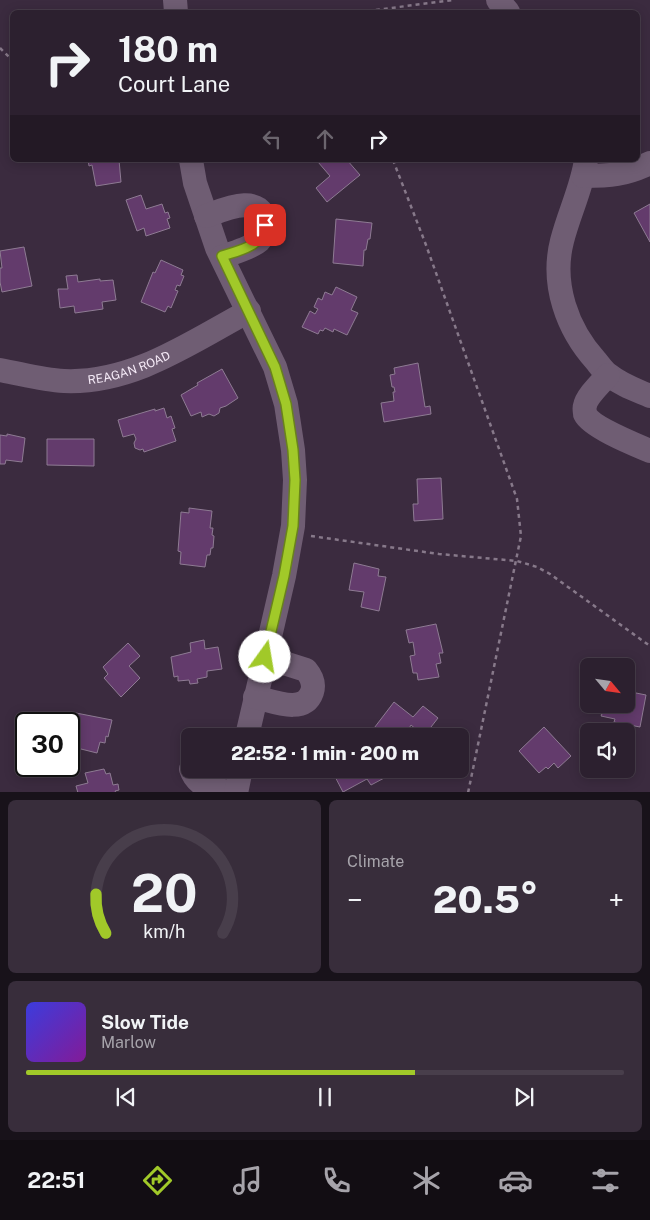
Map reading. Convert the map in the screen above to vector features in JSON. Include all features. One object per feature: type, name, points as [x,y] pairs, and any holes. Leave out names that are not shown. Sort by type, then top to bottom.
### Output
[{"type":"street","points":[[498,0],[506,10]]},
{"type":"street","points":[[191,162],[195,183],[222,256],[275,367],[286,404],[295,480],[292,533],[249,728]]},
{"type":"street","points":[[647,389],[624,385],[608,375],[583,347],[569,320],[562,298],[558,270],[562,242],[585,168],[617,174],[632,172],[650,163]]},
{"type":"street","points":[[206,216],[241,205],[250,205],[263,216],[264,232],[259,241],[222,256]]},
{"type":"street","name":"REAGAN ROAD","points":[[0,370],[36,378],[66,381],[112,377],[150,364],[249,311]]},
{"type":"street","points":[[608,375],[586,402],[585,414],[592,422],[607,431],[650,450]]},
{"type":"street","points":[[256,698],[300,705],[309,698],[313,690],[313,683],[306,670],[265,657]]},
{"type":"street","points":[[195,778],[199,782],[232,792]]},
{"type":"street","points":[[236,792],[239,778]]},
{"type":"path","points":[[376,10],[453,0]]},
{"type":"path","points":[[0,48],[10,58]]},
{"type":"path","points":[[394,162],[426,245],[517,499],[521,536],[517,561],[468,792]]},
{"type":"path","points":[[292,533],[439,554],[517,561],[550,574],[650,646]]},
{"type":"building","points":[[88,162],[119,162],[121,182],[96,186],[92,165],[89,166]]},
{"type":"building","points":[[318,162],[349,162],[360,175],[327,202],[316,188],[330,176]]},
{"type":"building","points":[[141,195],[146,209],[162,204],[165,213],[168,212],[170,218],[167,219],[170,228],[146,236],[144,228],[137,231],[126,200]]},
{"type":"building","points":[[650,204],[650,242],[634,213]]},
{"type":"building","points":[[336,219],[372,223],[370,239],[368,239],[366,250],[364,250],[363,266],[333,263]]},
{"type":"building","points":[[24,247],[32,286],[2,292],[0,282],[0,268],[2,268],[0,251]]},
{"type":"building","points":[[161,260],[183,270],[181,275],[184,276],[180,286],[177,285],[175,290],[178,291],[171,308],[168,306],[165,312],[141,302],[153,272],[155,273]]},
{"type":"building","points":[[77,275],[78,282],[100,279],[100,281],[113,280],[116,300],[102,302],[103,309],[75,313],[74,306],[60,308],[58,289],[68,289],[66,276]]},
{"type":"building","points":[[336,287],[357,297],[351,310],[358,313],[347,335],[334,329],[333,332],[325,328],[323,331],[320,330],[318,334],[302,327],[310,311],[315,314],[318,309],[314,307],[318,298],[322,300],[325,292],[332,295]]},
{"type":"building","points":[[418,363],[425,407],[430,406],[431,414],[384,422],[381,403],[394,401],[393,392],[395,392],[390,375],[395,374],[394,368]]},
{"type":"building","points":[[222,369],[238,398],[220,408],[219,413],[214,416],[209,414],[202,417],[201,412],[191,416],[181,395],[198,385],[197,383]]},
{"type":"building","points":[[164,408],[167,418],[171,416],[175,428],[172,429],[176,441],[144,452],[143,449],[135,448],[134,443],[136,439],[134,434],[123,437],[118,420]]},
{"type":"building","points":[[7,434],[25,438],[22,462],[6,460],[5,464],[0,464],[0,435],[7,436]]},
{"type":"building","points":[[47,439],[94,439],[94,466],[47,465]]},
{"type":"building","points":[[441,478],[443,519],[414,521],[413,504],[418,504],[417,479]]},
{"type":"building","points":[[189,508],[212,511],[210,528],[213,528],[213,548],[211,548],[210,555],[207,555],[205,567],[180,564],[181,552],[178,551],[181,512],[189,513]]},
{"type":"building","points":[[354,563],[379,569],[378,576],[386,577],[379,611],[361,607],[364,592],[349,590]]},
{"type":"building","points":[[436,624],[443,653],[439,653],[441,663],[436,664],[439,677],[418,680],[417,673],[413,673],[410,656],[415,655],[413,642],[409,643],[406,630]]},
{"type":"building","points":[[204,640],[205,649],[218,647],[222,669],[207,671],[207,677],[197,679],[198,683],[190,684],[189,680],[178,681],[178,676],[174,677],[171,657],[191,652],[190,643]]},
{"type":"building","points":[[128,643],[140,656],[129,666],[140,678],[121,697],[104,678],[108,674],[103,667]]},
{"type":"building","points":[[635,693],[646,695],[640,727],[635,726],[635,723],[614,722],[615,719],[601,716],[602,714],[598,713],[635,713]]},
{"type":"building","points":[[394,702],[413,717],[423,706],[438,718],[430,728],[415,728],[411,725],[409,728],[374,728]]},
{"type":"building","points":[[80,714],[112,720],[108,737],[106,736],[105,743],[100,742],[97,753],[80,749]]},
{"type":"building","points":[[544,727],[571,756],[558,768],[554,763],[548,769],[546,767],[539,773],[519,751]]},
{"type":"building","points":[[104,769],[106,774],[110,773],[113,785],[118,784],[119,790],[116,792],[78,792],[76,786],[88,783],[85,773]]},
{"type":"building","points":[[336,778],[384,778],[371,785],[367,779],[343,792]]},
{"type":"route","points":[[265,225],[262,237],[255,244],[222,256],[275,367],[286,404],[293,450],[295,503],[293,526],[284,576],[265,657]]}]
